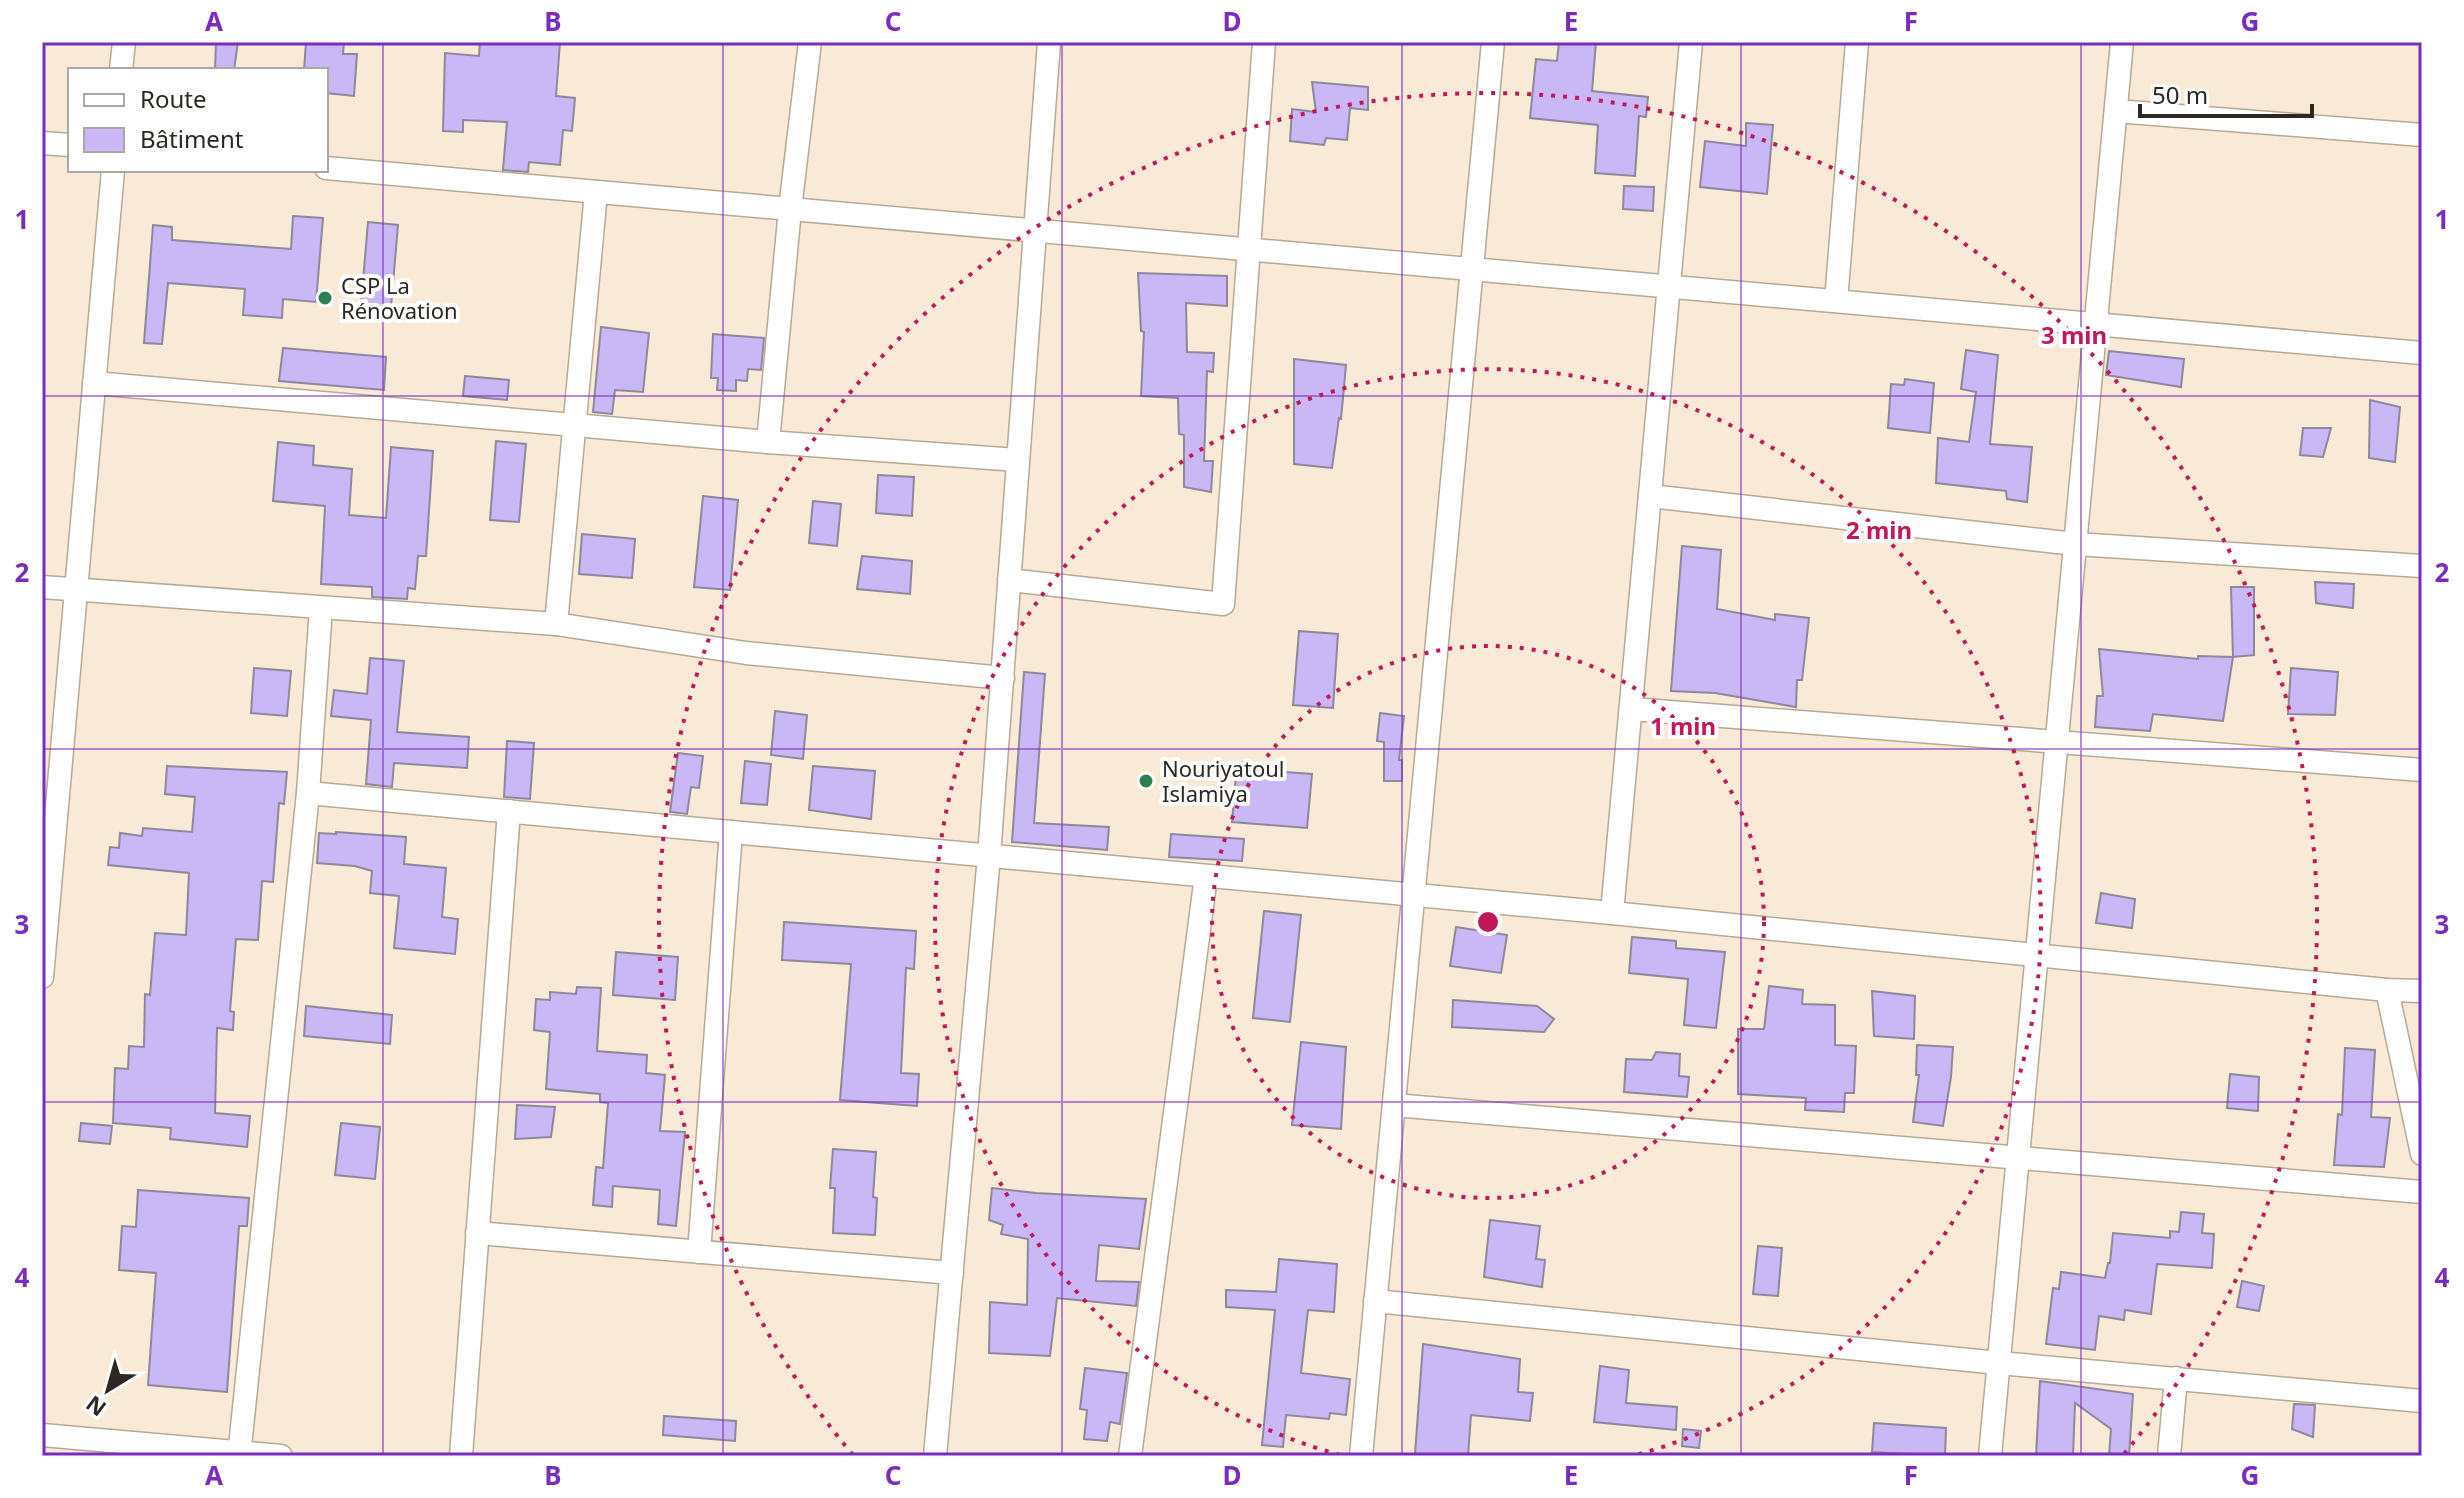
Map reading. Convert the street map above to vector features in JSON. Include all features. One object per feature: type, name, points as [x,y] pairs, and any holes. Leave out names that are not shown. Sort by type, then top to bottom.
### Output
[{"type":"street","points":[[121,68],[124,42]]},
{"type":"street","points":[[768,442],[790,209],[810,42]]},
{"type":"street","points":[[935,1456],[989,856],[1049,42]]},
{"type":"street","points":[[1009,580],[1223,604],[1264,42]]},
{"type":"street","points":[[1361,1456],[1493,42]]},
{"type":"street","points":[[1612,913],[1691,42]]},
{"type":"street","points":[[1836,301],[1857,42]]},
{"type":"street","points":[[1990,1456],[2122,42]]},
{"type":"street","points":[[2116,111],[2422,135]]},
{"type":"street","points":[[42,143],[68,145]]},
{"type":"street","points":[[328,168],[2422,353]]},
{"type":"street","points":[[42,975],[113,172]]},
{"type":"street","points":[[556,624],[596,192]]},
{"type":"street","points":[[94,383],[768,442],[1018,460]]},
{"type":"street","points":[[1650,496],[2075,544],[2422,566]]},
{"type":"street","points":[[42,587],[556,624],[746,653],[1003,678]]},
{"type":"street","points":[[239,1454],[308,793],[321,608]]},
{"type":"street","points":[[1631,709],[2422,770]]},
{"type":"street","points":[[308,793],[2422,991]]},
{"type":"street","points":[[461,1456],[509,811]]},
{"type":"street","points":[[699,1252],[731,832]]},
{"type":"street","points":[[1130,1456],[1206,876]]},
{"type":"street","points":[[2387,990],[2422,1154]]},
{"type":"street","points":[[1394,1105],[2422,1192]]},
{"type":"street","points":[[477,1233],[952,1273]]},
{"type":"street","points":[[1375,1301],[2422,1401]]},
{"type":"street","points":[[2169,1456],[2176,1378]]},
{"type":"street","points":[[42,1435],[281,1456]]},
{"type":"building","points":[[216,42],[238,42],[234,68],[215,68]]},
{"type":"building","points":[[306,42],[344,42],[343,54],[357,54],[354,96],[328,93],[328,68],[304,68]]},
{"type":"building","points":[[480,42],[560,42],[556,96],[575,98],[572,131],[563,130],[560,165],[529,162],[528,172],[503,170],[507,122],[463,120],[463,132],[443,131],[445,53],[479,56]]},
{"type":"building","points":[[1559,42],[1596,42],[1592,91],[1648,97],[1646,117],[1639,116],[1635,176],[1595,173],[1598,125],[1530,118],[1536,59],[1557,61]]},
{"type":"building","points":[[1312,82],[1368,87],[1368,110],[1350,108],[1347,140],[1326,138],[1324,145],[1290,141],[1292,109],[1316,112]]},
{"type":"building","points":[[1746,123],[1773,125],[1767,194],[1700,187],[1705,141],[1746,146]]},
{"type":"building","points":[[1624,186],[1654,187],[1653,211],[1623,209]]},
{"type":"building","points":[[293,216],[323,218],[316,302],[283,299],[282,318],[243,315],[245,289],[168,283],[162,344],[144,343],[153,225],[172,227],[172,240],[291,249]]},
{"type":"building","points":[[368,222],[398,225],[391,307],[361,305]]},
{"type":"building","points":[[1138,273],[1227,276],[1227,306],[1186,303],[1187,352],[1214,353],[1213,372],[1207,371],[1204,461],[1213,461],[1211,492],[1184,487],[1184,435],[1179,434],[1178,398],[1141,396],[1144,332],[1141,331]]},
{"type":"building","points":[[601,327],[649,333],[643,392],[615,390],[612,414],[593,412]]},
{"type":"building","points":[[713,334],[764,338],[761,370],[748,369],[747,381],[736,380],[736,391],[717,390],[718,378],[711,378]]},
{"type":"building","points":[[283,348],[386,357],[384,390],[279,381]]},
{"type":"building","points":[[1966,350],[1998,355],[1990,444],[2032,447],[2027,502],[2007,499],[2006,491],[1936,483],[1938,438],[1969,442],[1976,392],[1961,389]]},
{"type":"building","points":[[2109,351],[2184,359],[2181,387],[2106,375]]},
{"type":"building","points":[[1294,359],[1346,365],[1332,468],[1294,464]]},
{"type":"building","points":[[465,376],[509,380],[507,400],[463,396]]},
{"type":"building","points":[[1905,379],[1934,383],[1930,433],[1888,428],[1891,384],[1904,385]]},
{"type":"building","points":[[2370,400],[2400,407],[2395,462],[2369,458]]},
{"type":"building","points":[[2303,428],[2331,428],[2323,457],[2300,455]]},
{"type":"building","points":[[496,441],[526,444],[519,522],[490,520]]},
{"type":"building","points":[[278,442],[314,446],[313,465],[352,469],[349,515],[386,518],[391,447],[433,451],[426,556],[418,556],[415,589],[408,588],[407,599],[372,597],[372,587],[321,584],[325,506],[273,501]]},
{"type":"building","points":[[878,475],[914,477],[912,516],[876,513]]},
{"type":"building","points":[[703,496],[738,500],[730,590],[694,587]]},
{"type":"building","points":[[813,501],[841,504],[837,546],[809,543]]},
{"type":"building","points":[[582,534],[635,539],[632,578],[579,574]]},
{"type":"building","points":[[1682,546],[1721,550],[1717,609],[1775,620],[1775,614],[1809,618],[1802,680],[1797,680],[1796,707],[1715,693],[1671,691]]},
{"type":"building","points":[[862,556],[912,561],[910,594],[857,589]]},
{"type":"building","points":[[2315,582],[2354,584],[2353,608],[2316,603]]},
{"type":"building","points":[[2231,587],[2254,587],[2254,655],[2233,657]]},
{"type":"building","points":[[1299,631],[1338,634],[1333,708],[1293,705]]},
{"type":"building","points":[[2099,649],[2198,659],[2198,656],[2233,657],[2223,721],[2153,714],[2150,731],[2095,727],[2097,696],[2103,696]]},
{"type":"building","points":[[370,658],[404,661],[397,732],[469,737],[467,768],[394,763],[392,787],[366,784],[371,720],[331,716],[334,690],[367,694]]},
{"type":"building","points":[[254,668],[291,671],[287,716],[251,713]]},
{"type":"building","points":[[2291,668],[2338,672],[2335,715],[2288,714]]},
{"type":"building","points":[[1024,672],[1045,674],[1034,823],[1109,827],[1107,850],[1012,842]]},
{"type":"building","points":[[775,711],[807,715],[803,759],[771,755]]},
{"type":"building","points":[[1380,713],[1404,716],[1399,760],[1402,760],[1402,781],[1384,781],[1384,742],[1377,741]]},
{"type":"building","points":[[507,741],[534,743],[530,799],[504,797]]},
{"type":"building","points":[[678,753],[703,756],[699,788],[691,787],[687,814],[670,812]]},
{"type":"building","points":[[745,761],[771,764],[767,805],[741,803]]},
{"type":"building","points":[[1237,762],[1271,765],[1271,771],[1312,774],[1307,828],[1232,822]]},
{"type":"building","points":[[167,766],[287,772],[284,804],[279,803],[273,882],[262,881],[258,940],[236,939],[230,1011],[234,1012],[233,1030],[217,1028],[215,1113],[250,1116],[247,1147],[170,1139],[171,1128],[113,1123],[115,1068],[128,1069],[129,1046],[144,1047],[145,994],[150,995],[155,933],[186,935],[189,873],[108,865],[110,847],[119,848],[120,833],[142,836],[143,828],[192,832],[195,797],[165,794]]},
{"type":"building","points":[[813,766],[875,771],[871,819],[809,810]]},
{"type":"building","points":[[319,833],[406,837],[404,864],[446,868],[442,917],[458,919],[455,954],[394,948],[399,896],[370,893],[372,871],[355,866],[317,863]]},
{"type":"building","points":[[1171,834],[1244,839],[1242,861],[1169,857]]},
{"type":"building","points":[[2101,893],[2135,899],[2132,928],[2096,923]]},
{"type":"building","points":[[1264,911],[1301,915],[1290,1022],[1253,1018]]},
{"type":"building","points":[[784,922],[916,931],[914,969],[906,968],[901,1073],[919,1074],[917,1106],[840,1100],[851,964],[782,960]]},
{"type":"building","points":[[1456,927],[1507,935],[1501,973],[1450,966]]},
{"type":"building","points":[[1632,937],[1676,941],[1676,948],[1725,952],[1716,1028],[1684,1025],[1688,979],[1629,973]]},
{"type":"building","points":[[616,952],[678,957],[675,1000],[613,995]]},
{"type":"building","points":[[1769,986],[1803,990],[1802,1004],[1835,1005],[1835,1045],[1856,1046],[1854,1093],[1845,1093],[1844,1112],[1805,1110],[1806,1098],[1738,1094],[1738,1029],[1764,1029]]},
{"type":"building","points":[[577,987],[601,988],[597,1051],[647,1055],[646,1073],[665,1075],[660,1131],[685,1132],[676,1226],[658,1224],[660,1190],[613,1186],[612,1207],[593,1205],[596,1167],[603,1168],[608,1103],[600,1102],[600,1094],[546,1089],[550,1032],[534,1030],[536,999],[550,1000],[550,992],[576,994]]},
{"type":"building","points":[[1872,991],[1915,996],[1914,1039],[1874,1036]]},
{"type":"building","points":[[1453,1000],[1537,1006],[1554,1019],[1544,1032],[1452,1027]]},
{"type":"building","points":[[306,1006],[392,1015],[390,1044],[304,1036]]},
{"type":"building","points":[[1301,1042],[1346,1047],[1341,1129],[1292,1125]]},
{"type":"building","points":[[1917,1045],[1953,1047],[1943,1126],[1913,1122],[1919,1075],[1916,1075]]},
{"type":"building","points":[[2345,1048],[2375,1050],[2371,1117],[2390,1118],[2384,1167],[2334,1165],[2338,1114],[2342,1115]]},
{"type":"building","points":[[1656,1052],[1680,1054],[1679,1076],[1689,1077],[1687,1097],[1624,1092],[1626,1059],[1652,1060]]},
{"type":"building","points":[[2230,1074],[2259,1077],[2258,1111],[2227,1108]]},
{"type":"building","points":[[517,1105],[555,1107],[551,1137],[515,1139]]},
{"type":"building","points":[[81,1123],[112,1126],[110,1144],[79,1141]]},
{"type":"building","points":[[341,1123],[380,1127],[375,1179],[335,1175]]},
{"type":"building","points":[[833,1149],[876,1152],[873,1197],[877,1198],[875,1235],[833,1233],[835,1188],[830,1188]]},
{"type":"building","points":[[992,1188],[1146,1199],[1139,1249],[1099,1245],[1096,1281],[1139,1282],[1136,1306],[1057,1298],[1050,1356],[989,1353],[990,1302],[1027,1305],[1028,1239],[1001,1234],[1003,1225],[989,1220]]},
{"type":"building","points":[[138,1190],[249,1198],[247,1226],[239,1226],[227,1392],[148,1385],[156,1273],[119,1270],[122,1226],[136,1227]]},
{"type":"building","points":[[2181,1212],[2204,1214],[2202,1233],[2214,1234],[2212,1268],[2157,1264],[2151,1314],[2125,1310],[2124,1320],[2099,1316],[2095,1350],[2046,1344],[2053,1288],[2059,1289],[2061,1272],[2105,1278],[2113,1233],[2170,1238],[2170,1231],[2179,1232]]},
{"type":"building","points":[[1490,1220],[1540,1226],[1536,1259],[1545,1260],[1542,1287],[1484,1277]]},
{"type":"building","points":[[1758,1246],[1782,1248],[1778,1296],[1753,1294]]},
{"type":"building","points":[[1279,1259],[1337,1264],[1334,1312],[1308,1310],[1301,1373],[1350,1379],[1346,1415],[1330,1413],[1329,1419],[1286,1415],[1283,1447],[1262,1445],[1275,1310],[1226,1307],[1226,1290],[1276,1292]]},
{"type":"building","points":[[2242,1281],[2264,1286],[2259,1311],[2237,1307]]},
{"type":"building","points":[[1423,1344],[1520,1359],[1518,1392],[1533,1393],[1530,1421],[1471,1415],[1468,1456],[1415,1454]]},
{"type":"building","points":[[1600,1366],[1629,1370],[1626,1403],[1677,1407],[1676,1430],[1594,1422]]},
{"type":"building","points":[[1085,1368],[1127,1373],[1120,1424],[1110,1422],[1107,1441],[1084,1439],[1087,1410],[1080,1409]]},
{"type":"building","points":[[2040,1381],[2133,1394],[2129,1456],[2109,1456],[2111,1429],[2075,1403],[2073,1456],[2036,1456]]},
{"type":"building","points":[[2294,1404],[2315,1405],[2313,1437],[2292,1429]]},
{"type":"building","points":[[664,1416],[736,1421],[735,1441],[663,1435]]},
{"type":"building","points":[[1874,1423],[1946,1428],[1945,1456],[1872,1452]]},
{"type":"building","points":[[1683,1429],[1701,1431],[1699,1448],[1682,1446]]},
{"type":"place","name":"CSP La Rénovation","points":[[325,298]]},
{"type":"place","name":"Nouriyatoul Islamiya","points":[[1146,781]]}]
